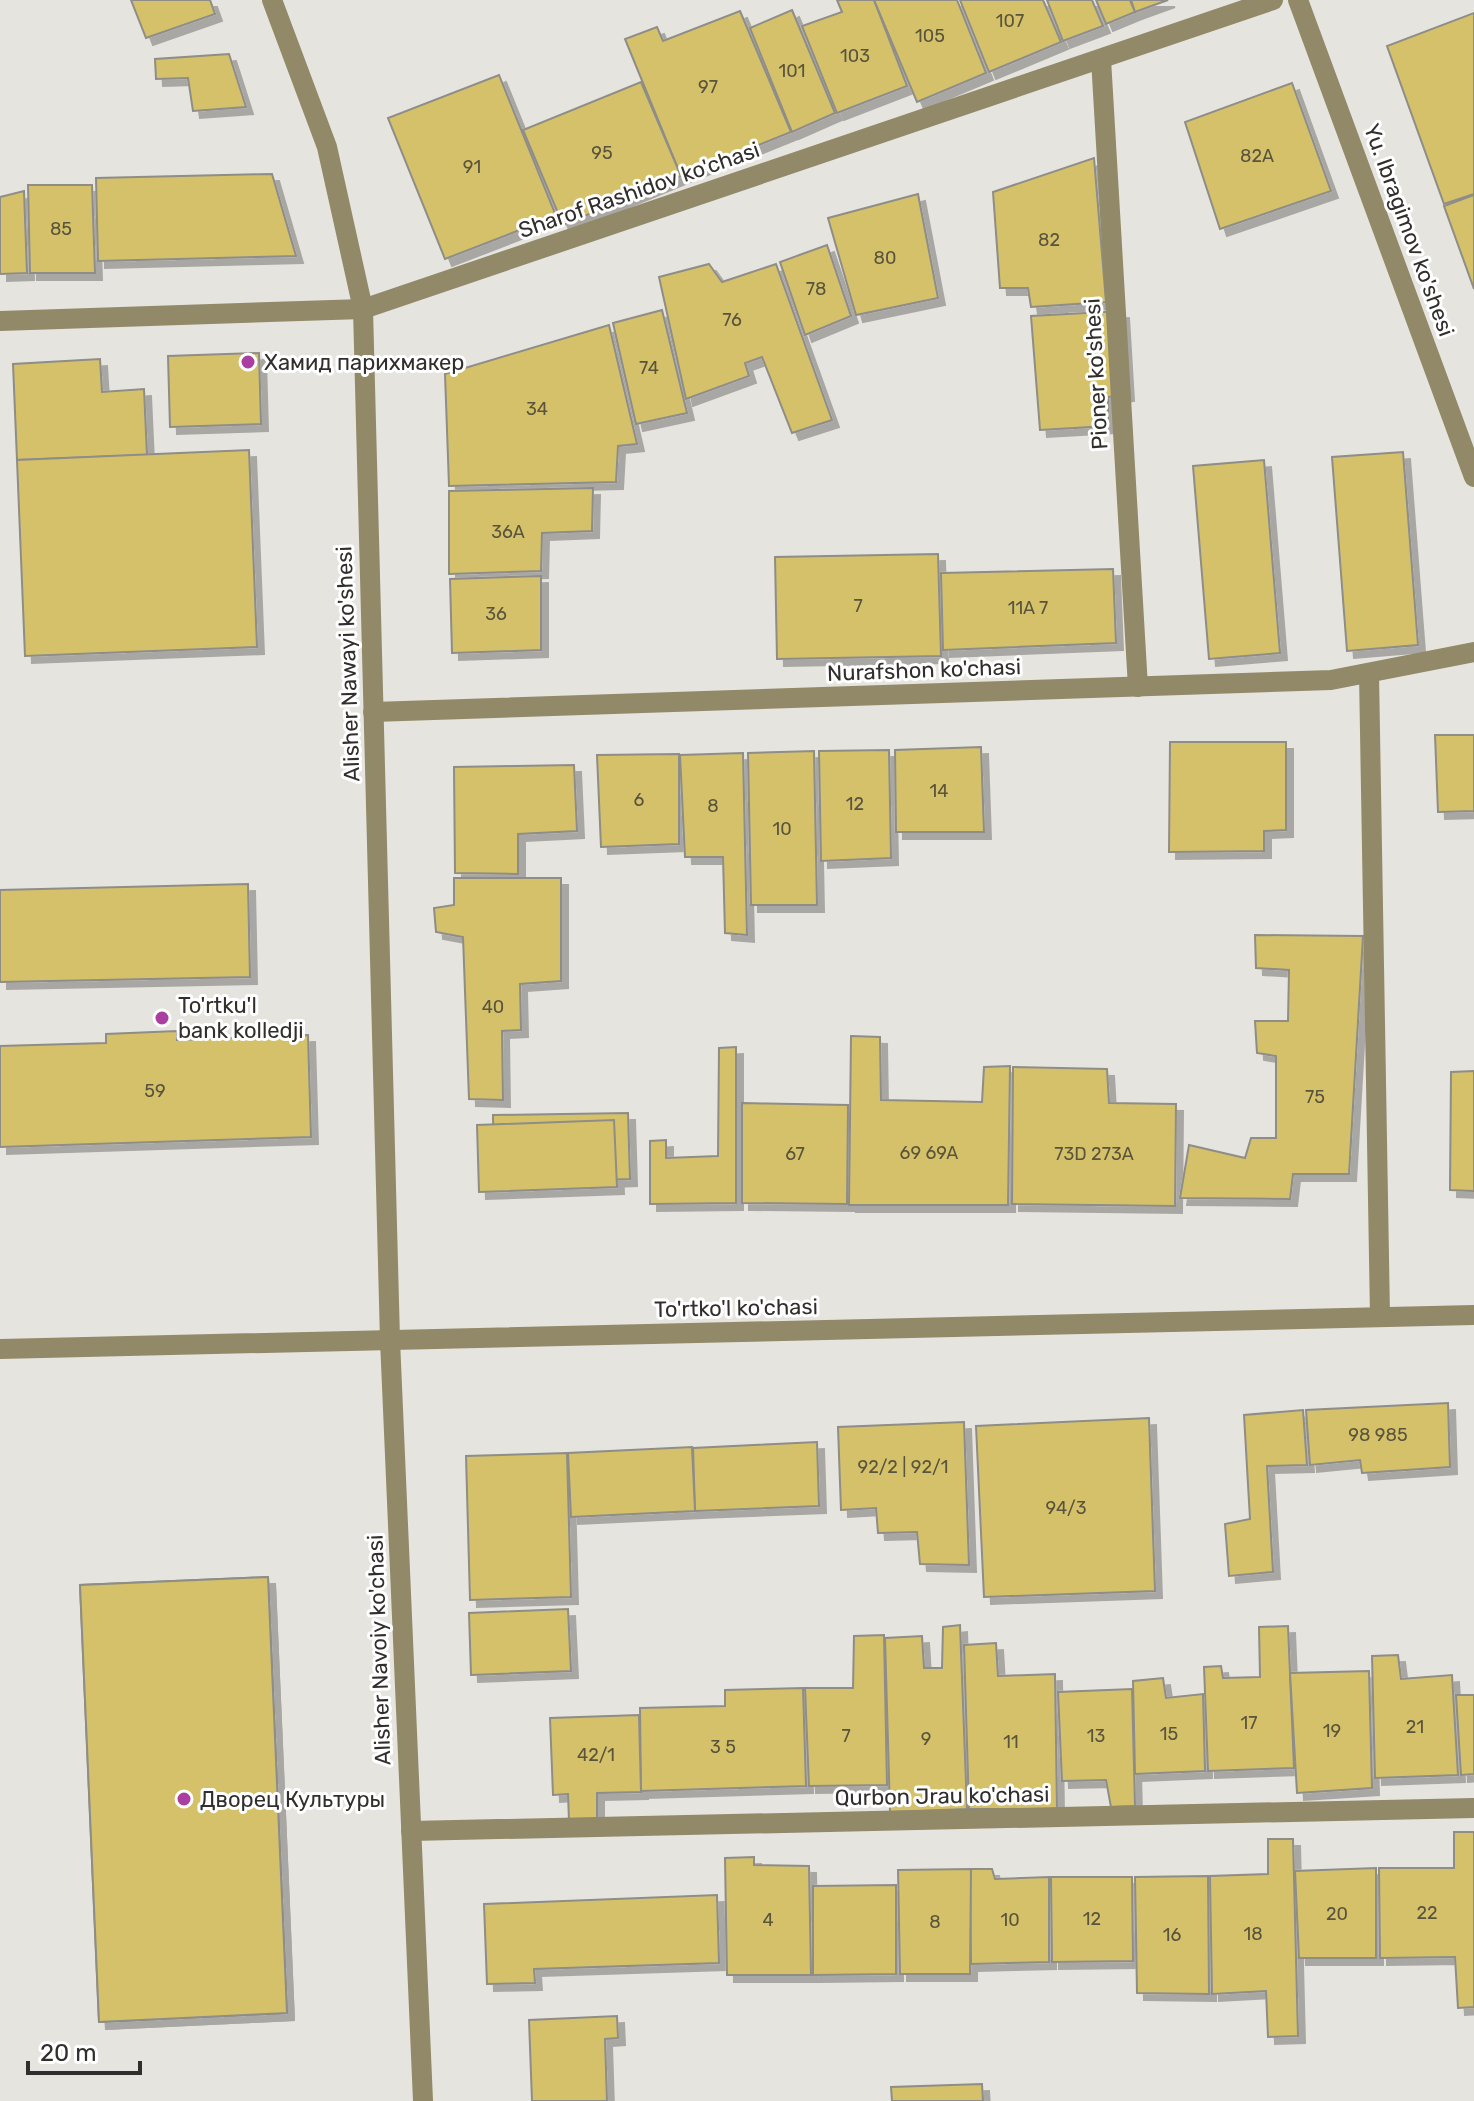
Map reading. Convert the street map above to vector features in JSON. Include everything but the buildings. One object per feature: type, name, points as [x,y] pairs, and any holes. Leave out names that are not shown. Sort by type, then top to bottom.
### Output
[{"type":"street","name":"Alisher Nawayi ko'shesi","points":[[272,0],[327,147],[363,309],[390,1340]]},
{"type":"street","name":"Sharof Rashidov ko'chasi","points":[[0,321],[363,309],[1273,0]]},
{"type":"street","name":"Yu. Ibragimov ko'shesi","points":[[1298,0],[1474,477]]},
{"type":"street","name":"Pioner ko'shesi","points":[[1101,59],[1138,687]]},
{"type":"street","name":"Nurafshon ko'chasi","points":[[373,712],[1331,680],[1474,652]]},
{"type":"street","points":[[1369,673],[1380,1316]]},
{"type":"street","name":"To'rtko'l ko'chasi","points":[[0,1349],[1474,1315]]},
{"type":"street","name":"Alisher Navoiy ko'chasi","points":[[390,1340],[423,2101]]},
{"type":"street","name":"Qurbon Jrau ko'chasi","points":[[411,1831],[1474,1808]]},
{"type":"place","name":"Хамид парихмакер","points":[[248,362]]},
{"type":"place","name":"To'rtku'l bank kolledji","points":[[162,1018]]},
{"type":"place","name":"Дворец Культуры","points":[[184,1799]]}]
